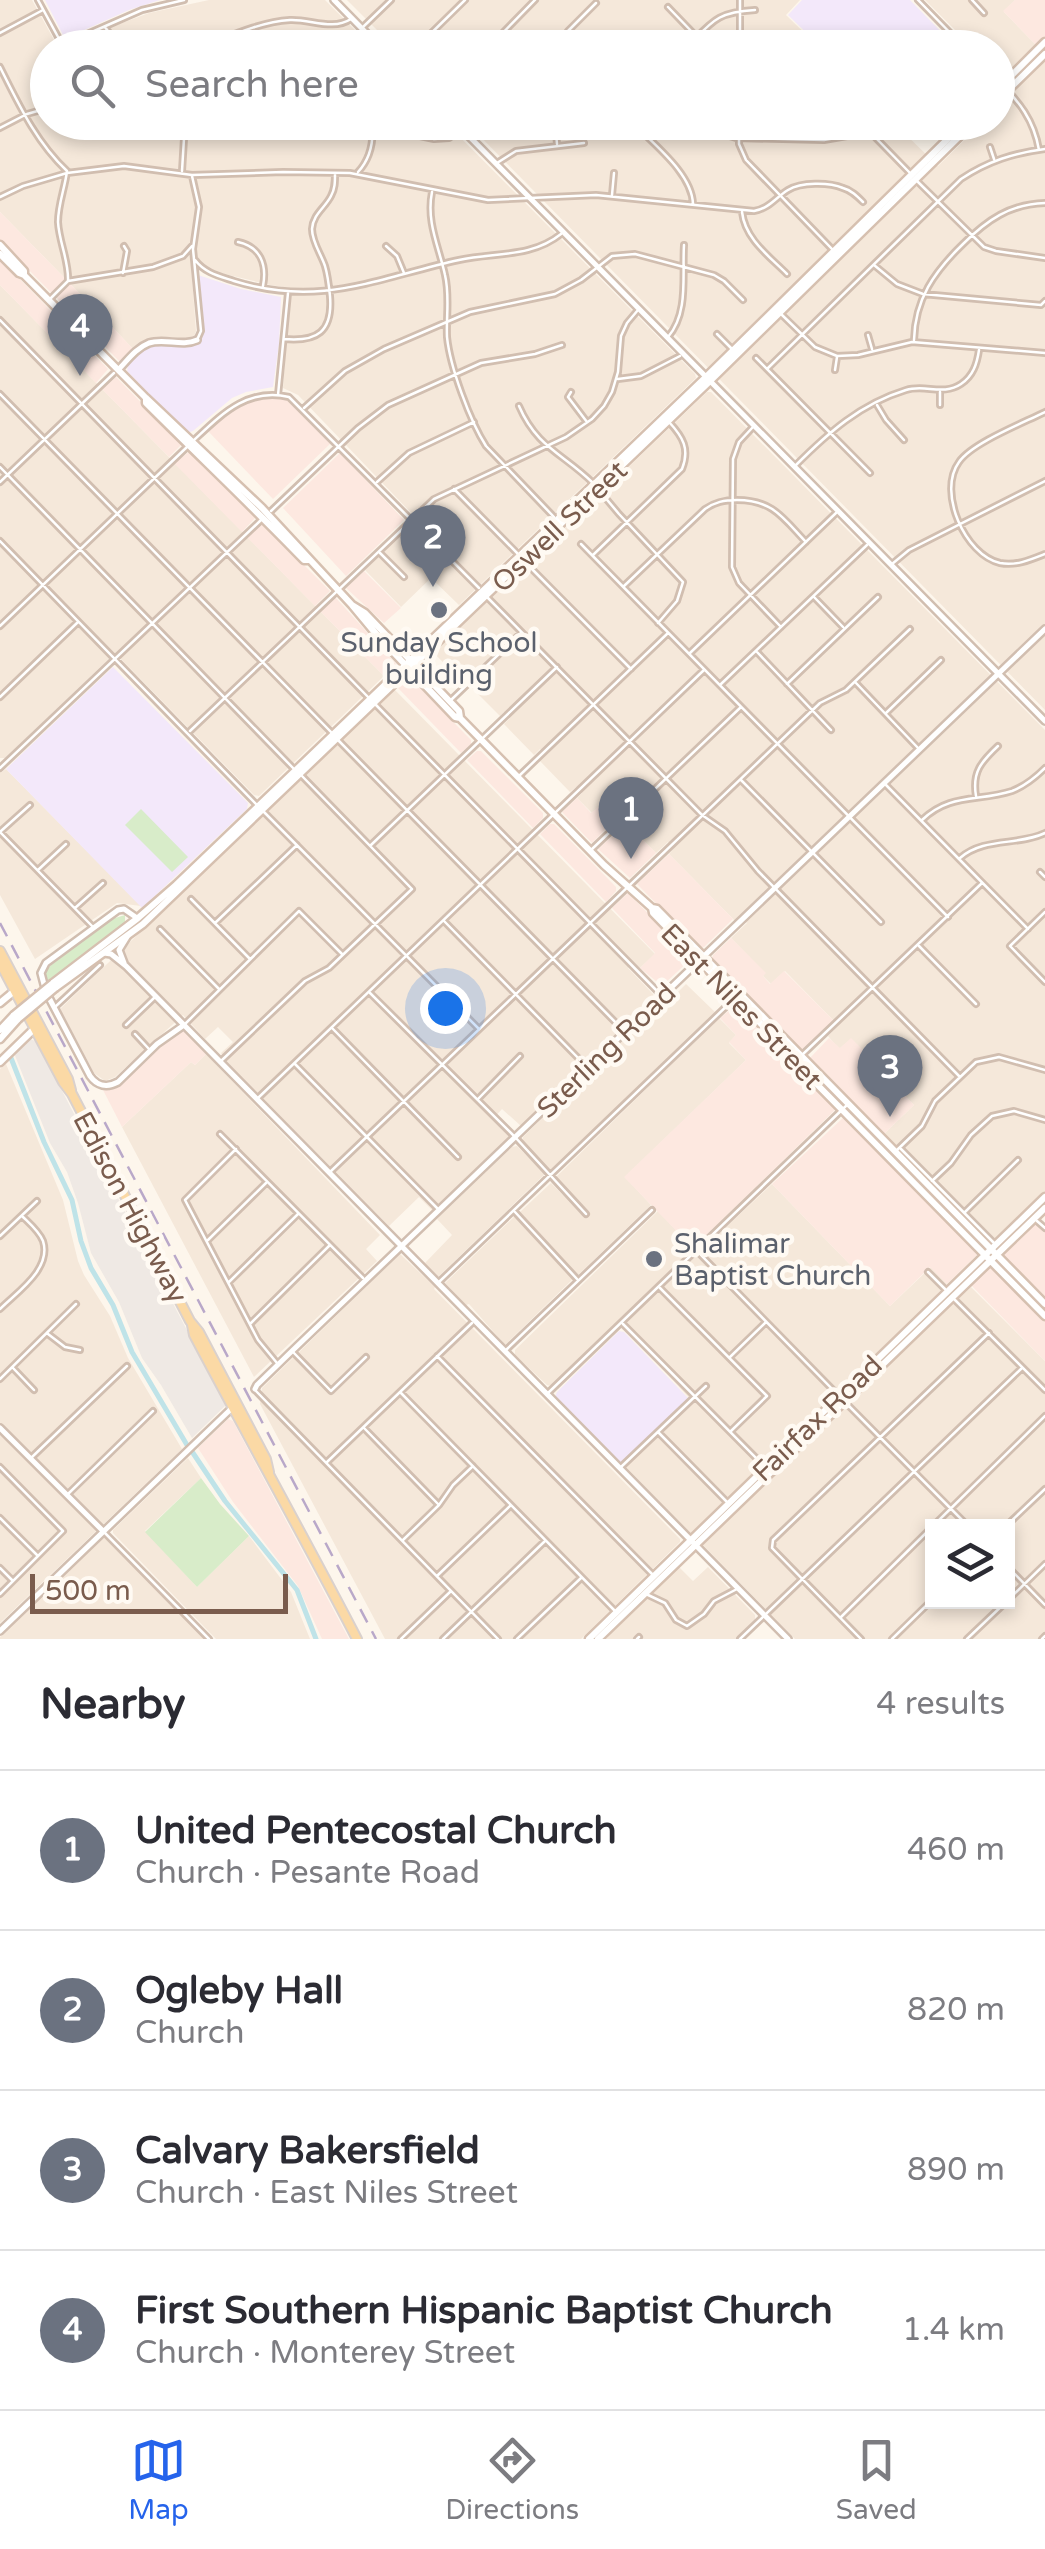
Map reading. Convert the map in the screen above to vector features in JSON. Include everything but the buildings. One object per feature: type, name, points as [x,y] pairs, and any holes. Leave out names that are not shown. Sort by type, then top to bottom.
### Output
[{"type":"main road","points":[[1015,72],[1045,42]]},
{"type":"main road","points":[[1015,76],[1045,54]]},
{"type":"main road","name":"Oswell Street","points":[[54,986],[144,924],[334,736],[780,312],[948,140]]},
{"type":"main road","name":"Oswell Street","points":[[410,664],[458,622],[556,520],[668,421],[732,350],[809,280],[834,250],[954,140]]},
{"type":"main road","name":"East Niles Street","points":[[0,246],[24,270],[24,275]]},
{"type":"main road","name":"East Niles Street","points":[[0,254],[307,554],[308,560],[352,605],[365,613],[454,717],[460,718]]},
{"type":"main road","name":"East Niles Street","points":[[410,664],[450,701],[460,718],[590,851],[801,1056],[861,1130],[1045,1306]]},
{"type":"main road","name":"Oswell Street","points":[[0,1030],[138,918],[260,808]]},
{"type":"main road","name":"Edison Highway","points":[[0,950],[62,1082],[72,1094],[190,1320],[194,1335],[235,1405],[261,1462],[357,1639]]},
{"type":"main road","name":"East Niles Street","points":[[702,959],[772,1035],[845,1107],[898,1150],[961,1215],[1017,1288],[1045,1316]]},
{"type":"main road","name":"Edison Highway","points":[[0,963],[17,988]]},
{"type":"main road","points":[[0,1004],[17,988]]},
{"type":"main road","points":[[736,998],[762,1017]]},
{"type":"main road","name":"Oswell Street","points":[[0,1039],[16,1017]]},
{"type":"main road","points":[[0,1062],[37,1027]]},
{"type":"main road","points":[[772,1035],[801,1056]]},
{"type":"main road","points":[[861,1130],[874,1136],[890,1152],[898,1150]]},
{"type":"main road","points":[[924,1193],[961,1215]]},
{"type":"main road","name":"Fairfax Road","points":[[589,1639],[842,1400],[1032,1215],[1045,1197]]},
{"type":"main road","name":"Fairfax Road","points":[[1032,1215],[1045,1208]]},
{"type":"main road","points":[[1017,1288],[1045,1306]]},
{"type":"main road","name":"Fairfax Road","points":[[842,1400],[928,1322],[950,1294]]},
{"type":"main road","name":"Fairfax Road","points":[[693,1543],[728,1504],[769,1470]]},
{"type":"main road","name":"Fairfax Road","points":[[598,1639],[618,1614],[645,1594],[656,1578]]},
{"type":"street","points":[[38,0],[54,30]]},
{"type":"street","points":[[96,30],[142,10],[184,0]]},
{"type":"street","points":[[334,0],[362,28],[391,0]]},
{"type":"street","points":[[434,30],[465,0]]},
{"type":"street","points":[[506,30],[535,0]]},
{"type":"street","points":[[740,0],[740,30]]},
{"type":"street","points":[[918,0],[947,30]]},
{"type":"street","points":[[973,0],[984,13]]},
{"type":"street","points":[[570,30],[596,4]]},
{"type":"street","points":[[668,7],[691,30]]},
{"type":"street","points":[[0,33],[43,10]]},
{"type":"street","points":[[704,30],[718,17],[755,10]]},
{"type":"street","points":[[251,30],[274,22],[303,20],[336,25],[352,18]]},
{"type":"street","points":[[104,26],[107,30]]},
{"type":"street","points":[[0,67],[30,124]]},
{"type":"street","points":[[766,369],[971,172],[995,160],[1042,150],[1026,113],[1015,101]]},
{"type":"street","points":[[0,128],[30,113]]},
{"type":"street","points":[[41,140],[68,173]]},
{"type":"street","points":[[182,173],[184,140]]},
{"type":"street","points":[[356,173],[369,157],[371,140]]},
{"type":"street","points":[[472,140],[1045,720]]},
{"type":"street","points":[[556,140],[557,146]]},
{"type":"street","points":[[649,140],[687,180],[693,206]]},
{"type":"street","points":[[739,140],[746,160],[834,250]]},
{"type":"street","points":[[878,140],[984,247],[1045,258]]},
{"type":"street","points":[[496,164],[516,151],[584,143]]},
{"type":"street","points":[[990,147],[995,160]]},
{"type":"street","points":[[0,198],[23,186],[68,173],[124,166],[192,175],[356,173],[488,200],[596,195],[742,210],[764,208],[800,186],[835,186],[849,190],[862,202]]},
{"type":"street","points":[[284,339],[306,340],[320,333],[330,315],[327,274],[312,228],[332,194],[335,172]]},
{"type":"street","points":[[68,173],[58,222],[68,281]]},
{"type":"street","points":[[612,196],[614,173]]},
{"type":"street","points":[[49,300],[68,281],[152,267],[186,254],[198,225],[199,207],[192,175]]},
{"type":"street","points":[[432,191],[431,223],[447,285],[448,344],[474,422],[486,446],[556,520]]},
{"type":"street","points":[[914,342],[923,294],[938,269],[1002,212],[1045,203]]},
{"type":"street","points":[[742,210],[751,237],[787,274]]},
{"type":"street","points":[[195,260],[210,273],[262,288],[330,292],[442,264],[524,252],[563,232]]},
{"type":"street","points":[[238,242],[252,247],[261,258],[265,274],[262,288]]},
{"type":"street","points":[[0,482],[139,349],[159,341],[188,344],[197,340],[201,332],[193,244]]},
{"type":"street","points":[[123,273],[127,251],[124,246]]},
{"type":"street","points":[[386,246],[397,256],[404,275]]},
{"type":"street","points":[[667,338],[680,318],[684,246]]},
{"type":"street","points":[[303,409],[355,365],[447,320],[482,308],[555,294],[581,280],[607,258],[624,253],[719,278],[743,300]]},
{"type":"street","points":[[873,264],[897,284],[923,294],[1041,306],[1045,301]]},
{"type":"street","points":[[278,395],[288,292]]},
{"type":"street","points":[[188,734],[434,499],[587,423],[604,406],[617,379],[621,336],[639,309]]},
{"type":"street","points":[[780,312],[815,347],[837,356],[914,342],[1045,352]]},
{"type":"street","points":[[0,320],[663,997]]},
{"type":"street","points":[[717,334],[732,350]]},
{"type":"street","points":[[868,335],[873,351]]},
{"type":"street","points":[[1,766],[368,420],[388,405],[456,373],[492,360],[535,354],[562,345]]},
{"type":"street","points":[[794,467],[843,421],[876,404],[910,388],[940,390],[956,386],[970,375],[978,360],[979,347]]},
{"type":"street","points":[[617,379],[641,376],[683,354]]},
{"type":"street","points":[[834,370],[837,356]]},
{"type":"street","points":[[756,358],[870,473]]},
{"type":"street","points":[[940,390],[940,405]]},
{"type":"street","points":[[0,394],[626,1032]]},
{"type":"street","points":[[0,626],[236,404],[258,396],[278,395],[294,400],[702,815],[737,844],[775,889],[960,1076]]},
{"type":"street","points":[[876,404],[904,440]]},
{"type":"street","points":[[519,406],[546,446],[596,486],[683,582],[677,601],[658,623]]},
{"type":"street","points":[[576,409],[587,423]]},
{"type":"street","points":[[1045,412],[974,448],[960,460],[951,477],[950,490],[951,501],[973,545],[993,560],[1019,563],[1045,554]]},
{"type":"street","points":[[592,556],[679,473],[686,454],[685,442],[668,421]]},
{"type":"street","points":[[376,483],[409,453],[474,422]]},
{"type":"street","points":[[754,426],[738,442],[734,453],[732,567],[736,578],[780,627]]},
{"type":"street","points":[[0,468],[412,888],[343,955],[325,971],[305,981],[220,1062]]},
{"type":"street","points":[[891,564],[905,552],[1045,481]]},
{"type":"street","points":[[453,488],[630,669]]},
{"type":"street","points":[[623,588],[705,509],[720,501],[759,501],[771,506],[806,542]]},
{"type":"street","points":[[689,654],[838,511]]},
{"type":"street","points":[[0,541],[478,1028]]},
{"type":"street","points":[[720,686],[869,542]]},
{"type":"street","points":[[581,544],[948,916]]},
{"type":"street","points":[[378,552],[404,577]]},
{"type":"street","points":[[813,596],[845,628]]},
{"type":"street","points":[[787,684],[878,597]]},
{"type":"street","points":[[0,615],[5,620]]},
{"type":"street","points":[[0,697],[78,622]]},
{"type":"street","points":[[329,1172],[812,710],[855,682],[910,629]]},
{"type":"street","points":[[450,701],[522,632]]},
{"type":"street","name":"Sterling Road","points":[[255,1389],[1044,632]]},
{"type":"street","points":[[518,777],[668,633]]},
{"type":"street","points":[[756,651],[832,730]]},
{"type":"street","points":[[885,714],[940,660]]},
{"type":"street","points":[[370,846],[557,668]]},
{"type":"street","points":[[256,1099],[704,670]]},
{"type":"street","points":[[855,682],[920,750]]},
{"type":"street","points":[[590,851],[741,707]]},
{"type":"street","points":[[1038,714],[1045,707]]},
{"type":"street","points":[[976,798],[977,769],[998,746]]},
{"type":"street","points":[[921,821],[941,804],[1018,789],[1045,768]]},
{"type":"street","points":[[740,779],[880,922]]},
{"type":"street","points":[[884,784],[1028,929]]},
{"type":"street","points":[[30,805],[0,832],[93,928]]},
{"type":"street","points":[[958,859],[980,846],[1045,833]]},
{"type":"street","points":[[38,870],[66,844]]},
{"type":"street","points":[[215,924],[297,845]]},
{"type":"street","points":[[1040,872],[1045,878]]},
{"type":"street","points":[[75,908],[103,883]]},
{"type":"street","points":[[801,1056],[982,883]]},
{"type":"street","points":[[191,900],[251,960]]},
{"type":"street","points":[[138,918],[124,909],[118,910],[43,966],[41,977],[46,992],[90,1076],[102,1085],[114,1084],[184,1025],[300,911],[343,955]]},
{"type":"street","points":[[1044,980],[1010,946],[1045,912]]},
{"type":"street","points":[[443,920],[588,1068]]},
{"type":"street","points":[[160,929],[220,990]]},
{"type":"street","points":[[126,966],[119,950],[127,935]]},
{"type":"street","points":[[918,945],[976,1004]]},
{"type":"street","points":[[101,953],[111,954],[126,966],[788,1639]]},
{"type":"street","points":[[54,1008],[100,965]]},
{"type":"street","points":[[368,992],[586,1214]]},
{"type":"street","points":[[126,1025],[156,996]]},
{"type":"street","points":[[438,1284],[736,998]]},
{"type":"street","points":[[331,1027],[458,1156]]},
{"type":"street","points":[[134,1034],[150,1050]]},
{"type":"street","points":[[477,1100],[520,1056]]},
{"type":"street","points":[[1018,1160],[961,1215],[898,1150],[922,1126],[935,1101],[976,1062],[1008,1058],[1045,1070]]},
{"type":"street","points":[[294,1063],[439,1211]]},
{"type":"street","points":[[548,1394],[845,1107]]},
{"type":"street","points":[[932,1181],[992,1116],[1014,1111],[1045,1120]]},
{"type":"street","points":[[220,1134],[365,1280]]},
{"type":"street","points":[[236,1150],[185,1200],[263,1347],[278,1364]]},
{"type":"street","points":[[206,1242],[268,1182]]},
{"type":"street","points":[[0,1236],[36,1201]]},
{"type":"street","points":[[505,1351],[652,1210]]},
{"type":"street","points":[[514,1211],[578,1281]]},
{"type":"street","points":[[228,1283],[299,1214]]},
{"type":"street","points":[[1032,1215],[1045,1228]]},
{"type":"street","points":[[0,1308],[34,1276],[44,1252],[39,1235],[22,1216]]},
{"type":"street","points":[[250,1324],[330,1245]]},
{"type":"street","points":[[697,1251],[961,1519]]},
{"type":"street","points":[[928,1272],[1045,1390]]},
{"type":"street","points":[[659,1287],[767,1396],[730,1432]]},
{"type":"street","points":[[0,1379],[76,1304]]},
{"type":"street","points":[[326,1464],[475,1320]]},
{"type":"street","points":[[729,1358],[766,1322]]},
{"type":"street","points":[[622,1323],[769,1470]]},
{"type":"street","points":[[47,1333],[65,1348],[80,1350]]},
{"type":"street","points":[[861,1639],[772,1548],[772,1540],[988,1333]]},
{"type":"street","points":[[292,1351],[330,1391],[366,1357]]},
{"type":"street","points":[[438,1356],[656,1578]]},
{"type":"street","points":[[30,1459],[127,1366]]},
{"type":"street","points":[[12,1367],[34,1390]]},
{"type":"street","points":[[740,1639],[1022,1368]]},
{"type":"street","points":[[620,1468],[706,1386]]},
{"type":"street","points":[[255,1389],[497,1639]]},
{"type":"street","points":[[400,1392],[618,1614]]},
{"type":"street","points":[[0,1631],[235,1405]]},
{"type":"street","points":[[66,1495],[153,1412]]},
{"type":"street","points":[[941,1519],[1045,1416]]},
{"type":"street","points":[[364,1427],[440,1505]]},
{"type":"street","points":[[0,1428],[209,1639]]},
{"type":"street","points":[[658,1432],[728,1504]]},
{"type":"street","points":[[402,1541],[473,1466]]},
{"type":"street","points":[[0,1468],[63,1532],[0,1594]]},
{"type":"street","points":[[1013,1519],[1045,1489]]},
{"type":"street","points":[[436,1576],[511,1504]]},
{"type":"street","points":[[0,1518],[38,1556]]},
{"type":"street","points":[[840,1618],[925,1535]]},
{"type":"street","points":[[443,1639],[546,1540]]},
{"type":"street","points":[[1015,1593],[1045,1564]]},
{"type":"street","points":[[0,1568],[13,1581]]},
{"type":"street","points":[[1015,1574],[1045,1605]]},
{"type":"street","points":[[517,1639],[582,1577]]},
{"type":"street","points":[[645,1594],[667,1604],[674,1619],[687,1626],[704,1614],[712,1602],[738,1588]]},
{"type":"street","points":[[402,1639],[451,1591]]},
{"type":"street","points":[[892,1639],[925,1607]]},
{"type":"street","points":[[967,1639],[999,1609]]},
{"type":"shaded area","points":[[0,0],[32,0],[49,30],[30,30],[30,140],[463,140],[696,378],[459,605],[431,578],[401,607],[365,570],[416,518],[298,395],[283,388],[290,288],[212,271],[197,258],[191,264],[194,337],[186,341],[152,339],[133,349],[103,317],[97,301],[92,306],[0,212]]},
{"type":"shaded area","points":[[45,0],[160,0],[84,30],[60,30]]},
{"type":"shaded area","points":[[209,0],[325,0],[355,30],[104,30],[149,13]]},
{"type":"shaded area","points":[[347,0],[800,0],[786,15],[801,30],[377,30]]},
{"type":"shaded area","points":[[802,0],[910,0],[939,30],[803,30],[788,15]]},
{"type":"shaded area","points":[[925,0],[1015,0],[1004,12],[1036,45],[1015,65],[1015,30],[955,30]]},
{"type":"shaded area","points":[[1015,0],[1045,0],[1045,36],[1036,45],[1003,11]]},
{"type":"shaded area","points":[[1045,60],[1045,710],[484,140],[911,140],[938,166],[965,140],[1015,140],[1015,90]]},
{"type":"shaded area","points":[[0,212],[91,305],[97,300],[104,318],[133,349],[120,362],[0,241]]},
{"type":"shaded area","points":[[0,259],[108,369],[96,383],[0,285]]},
{"type":"shaded area","points":[[198,275],[281,297],[279,344],[273,387],[232,398],[187,433],[127,371],[146,347],[188,347],[199,340],[203,331]]},
{"type":"shaded area","points":[[0,285],[384,676],[259,796],[115,653],[5,758],[0,758]]},
{"type":"shaded area","points":[[116,377],[182,444],[169,457],[102,389]]},
{"type":"shaded area","points":[[707,392],[1045,730],[1045,1198],[997,1244],[884,1134],[914,1105],[900,1091],[902,1088],[851,1039],[839,1049],[828,1036],[844,1020],[839,1016],[834,1021],[785,971],[771,984],[731,938],[747,923],[741,917],[736,922],[669,854],[674,848],[668,842],[656,853],[626,823],[629,819],[623,813],[613,822],[599,807],[592,813],[577,798],[582,793],[576,787],[570,792],[539,760],[545,754],[540,749],[534,755],[504,724],[510,718],[504,712],[500,716],[471,687],[475,682],[470,676],[462,682],[434,653]]},
{"type":"shaded area","points":[[268,396],[291,399],[331,443],[273,499],[207,430],[246,400]]},
{"type":"shaded area","points":[[189,452],[257,516],[242,532],[174,463]]},
{"type":"shaded area","points":[[340,453],[404,520],[346,576],[283,508]]},
{"type":"shaded area","points":[[262,523],[330,591],[315,606],[247,537]]},
{"type":"shaded area","points":[[364,571],[401,608],[384,623],[346,588]]},
{"type":"shaded area","points":[[335,597],[396,664],[384,676],[320,611]]},
{"type":"shaded area","points":[[113,667],[248,803],[247,809],[142,908],[6,769]]},
{"type":"shaded area","points":[[407,679],[471,740],[461,753],[398,688]]},
{"type":"shaded area","points":[[394,689],[655,954],[640,968],[634,963],[628,968],[654,998],[521,1126],[502,1109],[493,1119],[511,1136],[433,1211],[419,1197],[389,1226],[227,1062],[221,1053],[233,1042],[218,1027],[205,1039],[183,1015],[115,1077],[105,1081],[94,1073],[60,1009]]},
{"type":"shaded area","points":[[477,751],[543,813],[533,828],[467,760]]},
{"type":"shaded area","points":[[6,769],[141,906],[117,903],[35,959],[0,895],[0,771]]},
{"type":"shaded area","points":[[577,798],[591,813],[598,807],[613,822],[592,843],[562,812]]},
{"type":"shaded area","points":[[626,823],[656,853],[630,878],[598,849]]},
{"type":"shaded area","points":[[550,824],[616,887],[606,902],[540,834]]},
{"type":"shaded area","points":[[669,854],[733,919],[704,947],[700,948],[637,884]]},
{"type":"shaded area","points":[[628,893],[692,958],[662,986],[640,968],[655,953],[612,908]]},
{"type":"shaded area","points":[[731,938],[766,973],[763,976],[770,984],[784,971],[834,1021],[803,1051],[712,959]]},
{"type":"shaded area","points":[[686,984],[716,1013],[551,1172],[522,1143],[523,1137],[666,998],[669,1001]]},
{"type":"shaded area","points":[[737,1004],[836,1109],[693,1248],[624,1177],[746,1060],[729,1042],[736,1035],[720,1018]]},
{"type":"shaded area","points":[[719,1018],[736,1035],[729,1043],[746,1060],[625,1177],[651,1205],[578,1275],[520,1212],[551,1183],[583,1216],[587,1213],[554,1179]]},
{"type":"shaded area","points":[[184,1031],[206,1054],[195,1065],[191,1062],[122,1127],[102,1088],[120,1084],[167,1040]]},
{"type":"shaded area","points":[[829,1038],[840,1048],[851,1038],[914,1105],[884,1134],[809,1059]]},
{"type":"shaded area","points":[[29,1039],[36,1041],[226,1405],[192,1438],[142,1358],[119,1302],[91,1253],[67,1172],[50,1143],[14,1053]]},
{"type":"shaded area","points":[[206,1054],[380,1235],[366,1249],[377,1261],[254,1377],[122,1127],[191,1062],[195,1065]]},
{"type":"shaded area","points":[[6,1064],[63,1200],[84,1275],[182,1449],[0,1623],[0,1069]]},
{"type":"shaded area","points":[[844,1117],[978,1254],[947,1284],[930,1267],[890,1306],[772,1184]]},
{"type":"shaded area","points":[[517,1146],[545,1174],[438,1277],[425,1263],[452,1235],[437,1219]]},
{"type":"shaded area","points":[[772,1184],[890,1306],[931,1267],[947,1284],[693,1536],[624,1465],[691,1400],[622,1325]]},
{"type":"shaded area","points":[[658,1211],[693,1248],[551,1386],[547,1385],[515,1355],[515,1350]]},
{"type":"shaded area","points":[[515,1216],[573,1279],[505,1345],[445,1283]]},
{"type":"shaded area","points":[[1033,1218],[1045,1230],[1045,1301],[998,1253]]},
{"type":"shaded area","points":[[400,1254],[680,1539],[581,1639],[385,1639],[260,1404],[262,1388]]},
{"type":"shaded area","points":[[993,1257],[1045,1310],[1045,1361],[968,1282]]},
{"type":"shaded area","points":[[971,1287],[1045,1361],[1045,1639],[795,1639],[700,1542]]},
{"type":"shaded area","points":[[619,1331],[690,1400],[623,1465],[555,1397]]},
{"type":"shaded area","points":[[228,1419],[233,1421],[349,1639],[322,1639],[298,1586],[233,1502],[198,1448]]},
{"type":"shaded area","points":[[188,1458],[201,1478],[145,1531],[197,1587],[249,1536],[291,1592],[310,1639],[216,1639],[113,1533]]},
{"type":"shaded area","points":[[106,1535],[207,1639],[0,1639],[0,1637]]},
{"type":"shaded area","points":[[679,1567],[693,1581],[708,1567],[755,1615],[755,1620],[735,1639],[606,1639]]},
{"type":"green space","points":[[141,809],[188,857],[172,872],[125,825]]},
{"type":"green space","points":[[125,915],[121,927],[46,982],[46,971],[51,965],[112,919]]},
{"type":"green space","points":[[201,1478],[249,1536],[197,1587],[145,1532]]},
{"type":"waterway","points":[[11,1058],[72,1200],[91,1268],[113,1305],[132,1352],[187,1445]]},
{"type":"waterway","points":[[193,1453],[225,1501],[297,1590],[316,1639]]},
{"type":"railway","points":[[0,923],[376,1639]]},
{"type":"place","name":"First Southern Hispanic Baptist Church","points":[[80,376]]},
{"type":"place","name":"Ogleby Hall","points":[[433,587]]},
{"type":"place","name":"Sunday School building","points":[[439,610]]},
{"type":"place","name":"United Pentecostal Church","points":[[631,859]]},
{"type":"place","name":"Calvary Bakersfield","points":[[890,1117]]},
{"type":"place","name":"Shalimar Baptist Church","points":[[654,1259]]}]
